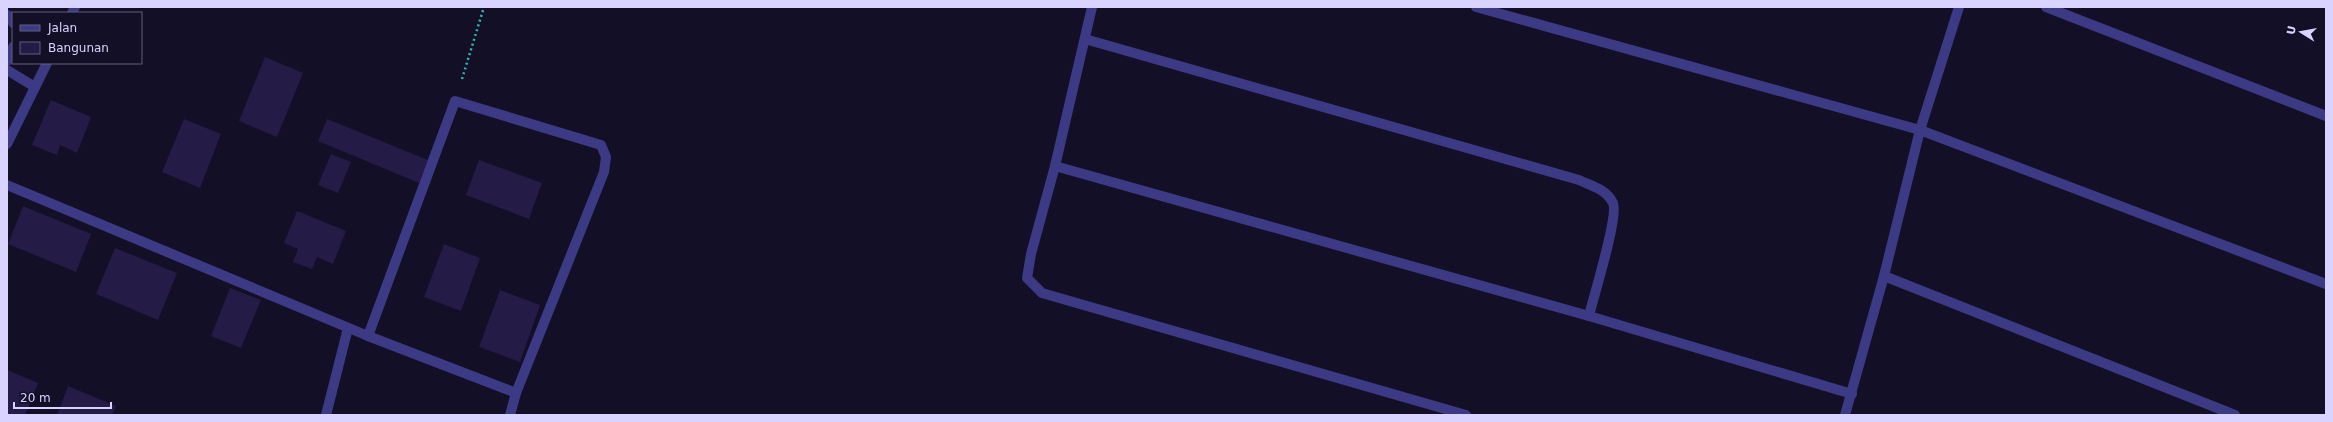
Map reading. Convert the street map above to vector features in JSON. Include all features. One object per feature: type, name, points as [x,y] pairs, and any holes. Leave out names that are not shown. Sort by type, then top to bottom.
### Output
[{"type":"street","points":[[1092,7],[1086,39],[1055,166],[1031,254],[1028,278],[1042,293],[1466,415]]},
{"type":"street","points":[[1476,7],[1920,130],[2326,284]]},
{"type":"street","points":[[1845,415],[1884,276],[1920,130],[1959,7]]},
{"type":"street","points":[[2046,7],[2326,116]]},
{"type":"street","points":[[1086,39],[1579,180],[1604,191],[1614,204],[1613,223],[1589,316]]},
{"type":"street","points":[[7,60],[12,49]]},
{"type":"street","points":[[7,144],[47,64]]},
{"type":"street","points":[[7,70],[36,87]]},
{"type":"street","points":[[368,336],[455,101],[601,145],[606,157],[604,172],[516,393],[510,415]]},
{"type":"street","points":[[1055,166],[1589,316],[1852,394]]},
{"type":"street","points":[[7,185],[348,328],[516,393]]},
{"type":"street","points":[[1884,276],[2235,415]]},
{"type":"street","points":[[326,415],[348,328]]},
{"type":"path","points":[[455,101],[484,7]]},
{"type":"building","points":[[265,57],[303,73],[277,137],[239,121]]},
{"type":"building","points":[[51,100],[91,117],[77,153],[60,145],[57,155],[32,145]]},
{"type":"building","points":[[184,119],[221,134],[200,188],[162,172]]},
{"type":"building","points":[[327,119],[428,160],[419,183],[318,141]]},
{"type":"building","points":[[331,154],[351,162],[338,193],[318,185]]},
{"type":"building","points":[[479,160],[542,183],[529,219],[466,195]]},
{"type":"building","points":[[23,206],[91,234],[76,272],[8,244]]},
{"type":"building","points":[[297,211],[346,231],[333,264],[317,257],[312,269],[293,262],[298,249],[284,243]]},
{"type":"building","points":[[444,244],[480,258],[461,311],[424,297]]},
{"type":"building","points":[[115,248],[177,273],[158,320],[96,294]]},
{"type":"building","points":[[230,288],[261,300],[241,348],[211,336]]},
{"type":"building","points":[[500,290],[540,305],[520,362],[479,347]]},
{"type":"building","points":[[7,370],[38,383],[25,415],[7,415]]},
{"type":"building","points":[[68,386],[116,406],[112,415],[57,415]]}]
